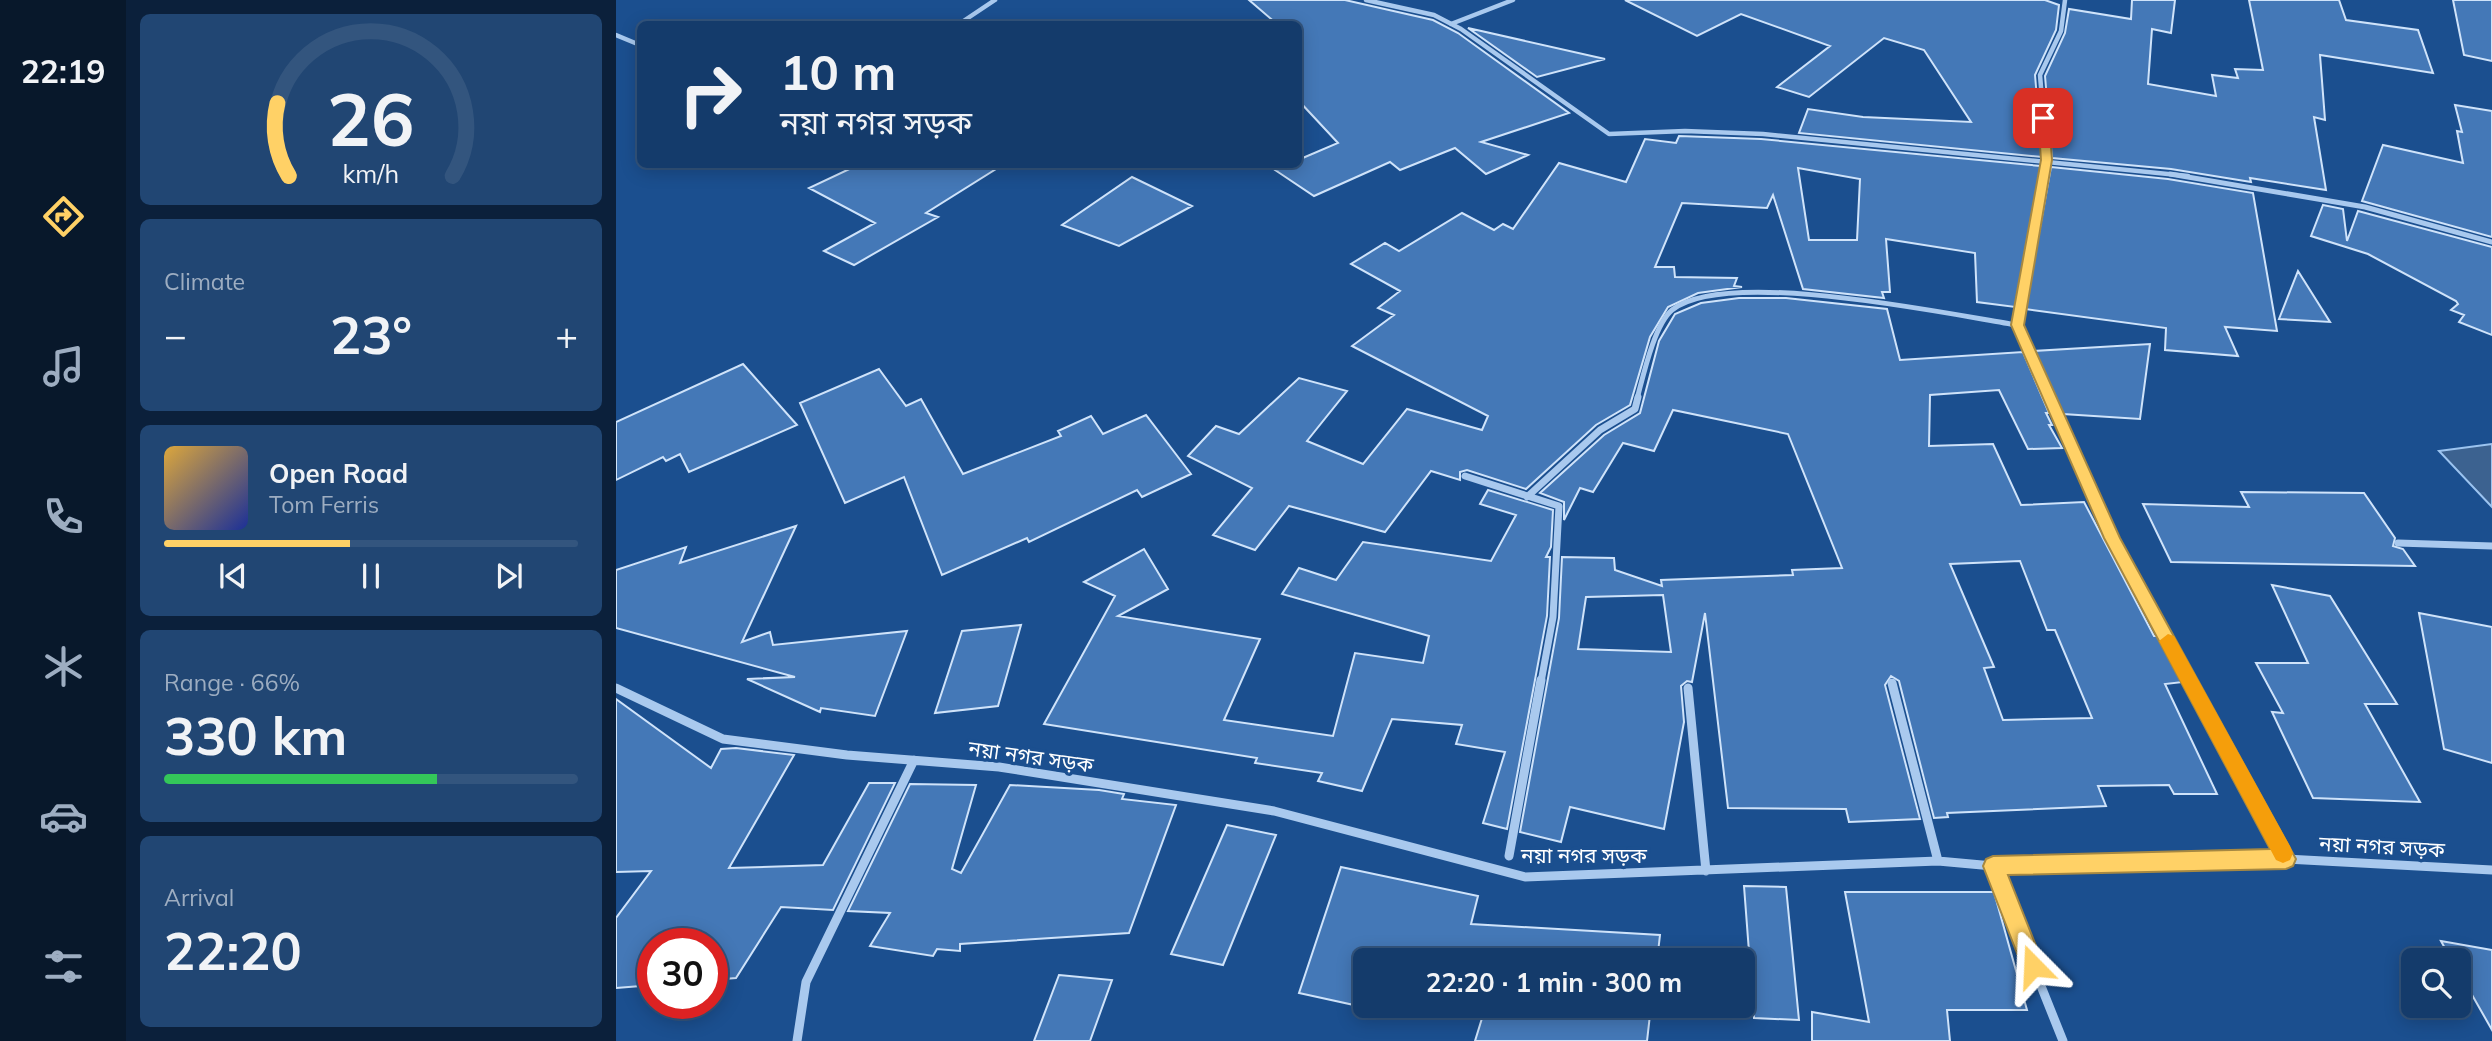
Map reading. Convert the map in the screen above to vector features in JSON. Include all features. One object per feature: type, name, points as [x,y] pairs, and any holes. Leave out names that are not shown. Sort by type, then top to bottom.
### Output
[{"type":"street","points":[[964,21],[995,0]]},
{"type":"street","points":[[1366,0],[1434,15],[1451,24],[1609,134],[1685,131],[1763,134],[2047,160],[2206,178],[2365,206],[2492,242]]},
{"type":"street","points":[[1451,24],[1513,0]]},
{"type":"street","points":[[2065,0],[2061,31],[2040,75],[2047,160],[2017,325],[2112,538],[2286,859]]},
{"type":"street","points":[[616,35],[637,45]]},
{"type":"street","points":[[1527,496],[1600,430],[1635,409],[1640,378],[1670,311],[1697,296],[1815,293],[2017,325]]},
{"type":"street","points":[[1465,476],[1559,506],[1553,617],[1509,856]]},
{"type":"street","points":[[2398,543],[2492,546]]},
{"type":"street","points":[[1892,683],[1938,861]]},
{"type":"street","name":"নয়া নগর সড়ক","points":[[616,688],[723,739],[999,767],[1274,811],[1525,877],[1938,861],[1993,866],[2286,859],[2492,870]]},
{"type":"street","points":[[1688,688],[1706,870]]},
{"type":"street","points":[[797,1041],[806,982],[914,760]]},
{"type":"street","points":[[1993,866],[2063,1041]]},
{"type":"water","points":[[2492,444],[2492,507],[2439,451]]},
{"type":"building","points":[[1249,0],[1345,0],[1433,20],[1458,33],[1569,113],[1481,142],[1528,155],[1486,174],[1455,148],[1400,170],[1390,162],[1314,196],[1275,170],[1302,168],[1302,158],[1338,143],[1302,104],[1302,21],[1274,21]]},
{"type":"building","points":[[1625,0],[2045,0],[2059,5],[2056,30],[2035,75],[2042,157],[1799,133],[1808,109],[1863,117],[1971,122],[1924,50],[1884,38],[1809,97],[1777,87],[1830,46],[1741,14],[1697,36]]},
{"type":"building","points":[[2132,0],[2175,0],[2171,33],[2152,29],[2148,84],[2216,96],[2212,75],[2238,78],[2235,69],[2263,70],[2249,0],[2339,0],[2346,20],[2418,30],[2433,73],[2320,55],[2325,120],[2314,117],[2326,190],[2250,178],[2251,182],[2171,169],[2052,158],[2045,76],[2065,33],[2069,9],[2131,19]]},
{"type":"building","points":[[2453,0],[2492,0],[2492,61],[2464,55]]},
{"type":"building","points":[[1468,28],[1605,59],[1537,77]]},
{"type":"building","points":[[2455,105],[2492,111],[2492,237],[2362,201],[2383,145],[2463,163],[2457,131],[2462,132]]},
{"type":"building","points":[[1679,136],[1761,139],[2041,166],[2015,307],[1977,302],[1975,253],[1886,239],[1890,292],[1882,292],[1884,298],[1803,289],[1773,195],[1767,208],[1682,203],[1655,267],[1674,267],[1675,277],[1737,278],[1734,286],[1742,287],[1698,293],[1668,307],[1650,337],[1630,405],[1596,425],[1526,489],[1467,470],[1460,472],[1460,480],[1431,471],[1385,532],[1289,506],[1255,550],[1213,535],[1252,488],[1188,456],[1216,426],[1239,434],[1299,378],[1347,391],[1307,441],[1363,464],[1407,409],[1482,430],[1488,416],[1352,346],[1394,315],[1378,308],[1400,291],[1351,264],[1385,243],[1399,251],[1462,213],[1494,230],[1503,224],[1513,229],[1559,163],[1626,182],[1645,139],[1676,143]],"holes":[[[1798,168],[1860,179],[1857,240],[1809,240]]]},
{"type":"building","points":[[2051,167],[2168,179],[2253,193],[2277,331],[2225,327],[2238,356],[2165,350],[2166,328],[2025,309]]},
{"type":"building","points":[[852,168],[998,168],[926,213],[938,217],[854,265],[824,251],[875,223],[809,188]]},
{"type":"building","points":[[1132,177],[1192,206],[1119,246],[1062,225]]},
{"type":"building","points":[[2323,205],[2343,209],[2347,241],[2358,211],[2492,247],[2492,335],[2459,322],[2464,315],[2451,310],[2458,304],[2456,301],[2368,254],[2311,236]]},
{"type":"building","points":[[2298,271],[2330,322],[2279,319]]},
{"type":"building","points":[[1739,298],[1786,298],[1887,309],[1900,360],[2023,352],[2049,413],[2046,413],[2052,425],[2049,425],[2062,448],[2028,449],[1999,390],[1930,395],[1929,446],[1993,444],[2021,505],[2084,502],[2154,636],[2158,636],[2183,682],[2165,684],[2217,794],[2174,794],[2169,785],[2098,786],[2106,806],[1947,813],[1948,817],[1934,818],[1899,681],[1891,676],[1885,685],[1920,819],[1849,822],[1846,809],[1728,808],[1705,613],[1692,682],[1687,681],[1681,686],[1684,722],[1664,829],[1570,807],[1561,842],[1520,832],[1559,618],[1562,557],[1614,558],[1615,570],[1662,586],[1661,580],[1793,575],[1792,570],[1842,568],[1788,434],[1673,410],[1654,451],[1623,443],[1593,492],[1580,488],[1564,520],[1564,502],[1540,493],[1604,435],[1640,413],[1659,341],[1675,314],[1701,303]],"holes":[[[2020,561],[2047,630],[2055,630],[2092,718],[2003,720],[1984,668],[1994,667],[1950,564]],[[1663,595],[1671,652],[1578,649],[1586,597]]]},
{"type":"building","points":[[2150,344],[2140,419],[2063,414],[2034,351]]},
{"type":"building","points":[[743,364],[797,425],[689,472],[680,454],[666,461],[663,457],[616,480],[616,422]]},
{"type":"building","points":[[879,369],[906,406],[921,399],[963,474],[1061,436],[1058,431],[1091,416],[1103,434],[1146,415],[1191,474],[1142,497],[1137,490],[1029,542],[1027,538],[942,575],[904,477],[845,503],[800,403]]},
{"type":"building","points":[[1488,490],[1553,510],[1551,547],[1546,557],[1550,557],[1547,616],[1507,829],[1483,823],[1505,752],[1456,744],[1462,725],[1392,719],[1362,791],[1318,781],[1322,773],[1255,763],[1257,758],[1044,724],[1115,596],[1084,582],[1144,549],[1168,589],[1118,616],[1260,639],[1224,720],[1333,736],[1355,653],[1423,663],[1429,636],[1282,594],[1299,568],[1336,580],[1363,542],[1491,561],[1516,515],[1480,504]]},
{"type":"building","points":[[2241,492],[2364,493],[2395,538],[2393,546],[2403,549],[2415,566],[2171,562],[2143,504],[2249,507]]},
{"type":"building","points":[[796,526],[742,642],[770,632],[773,645],[907,631],[875,716],[821,708],[820,712],[747,679],[795,677],[616,628],[616,570],[686,547],[680,563]]},
{"type":"building","points":[[2272,585],[2330,596],[2397,704],[2365,704],[2420,802],[2313,798],[2272,712],[2283,713],[2256,663],[2308,663]]},
{"type":"building","points":[[2419,613],[2492,627],[2492,763],[2444,749]]},
{"type":"building","points":[[1021,625],[998,706],[935,713],[962,631]]},
{"type":"building","points":[[616,699],[711,768],[721,749],[736,748],[794,755],[729,868],[823,865],[869,783],[895,783],[833,910],[781,907],[736,978],[728,979],[728,928],[637,928],[637,986],[616,988],[616,918],[651,871],[616,872]]},
{"type":"building","points":[[910,784],[976,785],[952,869],[961,873],[1010,785],[1099,790],[1124,794],[1122,799],[1176,805],[1129,933],[960,944],[960,951],[937,949],[933,956],[870,946],[890,913],[848,911]]},
{"type":"building","points":[[1227,825],[1276,835],[1223,965],[1171,954]]},
{"type":"building","points":[[1341,867],[1478,896],[1471,924],[1660,935],[1658,948],[1353,948],[1353,1005],[1299,993]]},
{"type":"building","points":[[1744,886],[1786,887],[1799,1020],[1754,1018],[1755,948],[1749,948]]},
{"type":"building","points":[[1845,892],[1994,892],[2027,1010],[1947,1010],[1950,1041],[1812,1041],[1812,1012],[1869,1022]]},
{"type":"building","points":[[2441,941],[2492,950],[2492,1030],[2471,993],[2471,948],[2445,948]]},
{"type":"building","points":[[1059,975],[1112,980],[1090,1041],[1034,1041]]},
{"type":"building","points":[[1482,1018],[1650,1018],[1647,1041],[1475,1041]]},
{"type":"slow traffic","points":[[2168,641],[2283,853]]},
{"type":"route","points":[[2033,966],[1993,866],[2286,859],[2112,538],[2017,325],[2047,160],[2043,118]]}]
